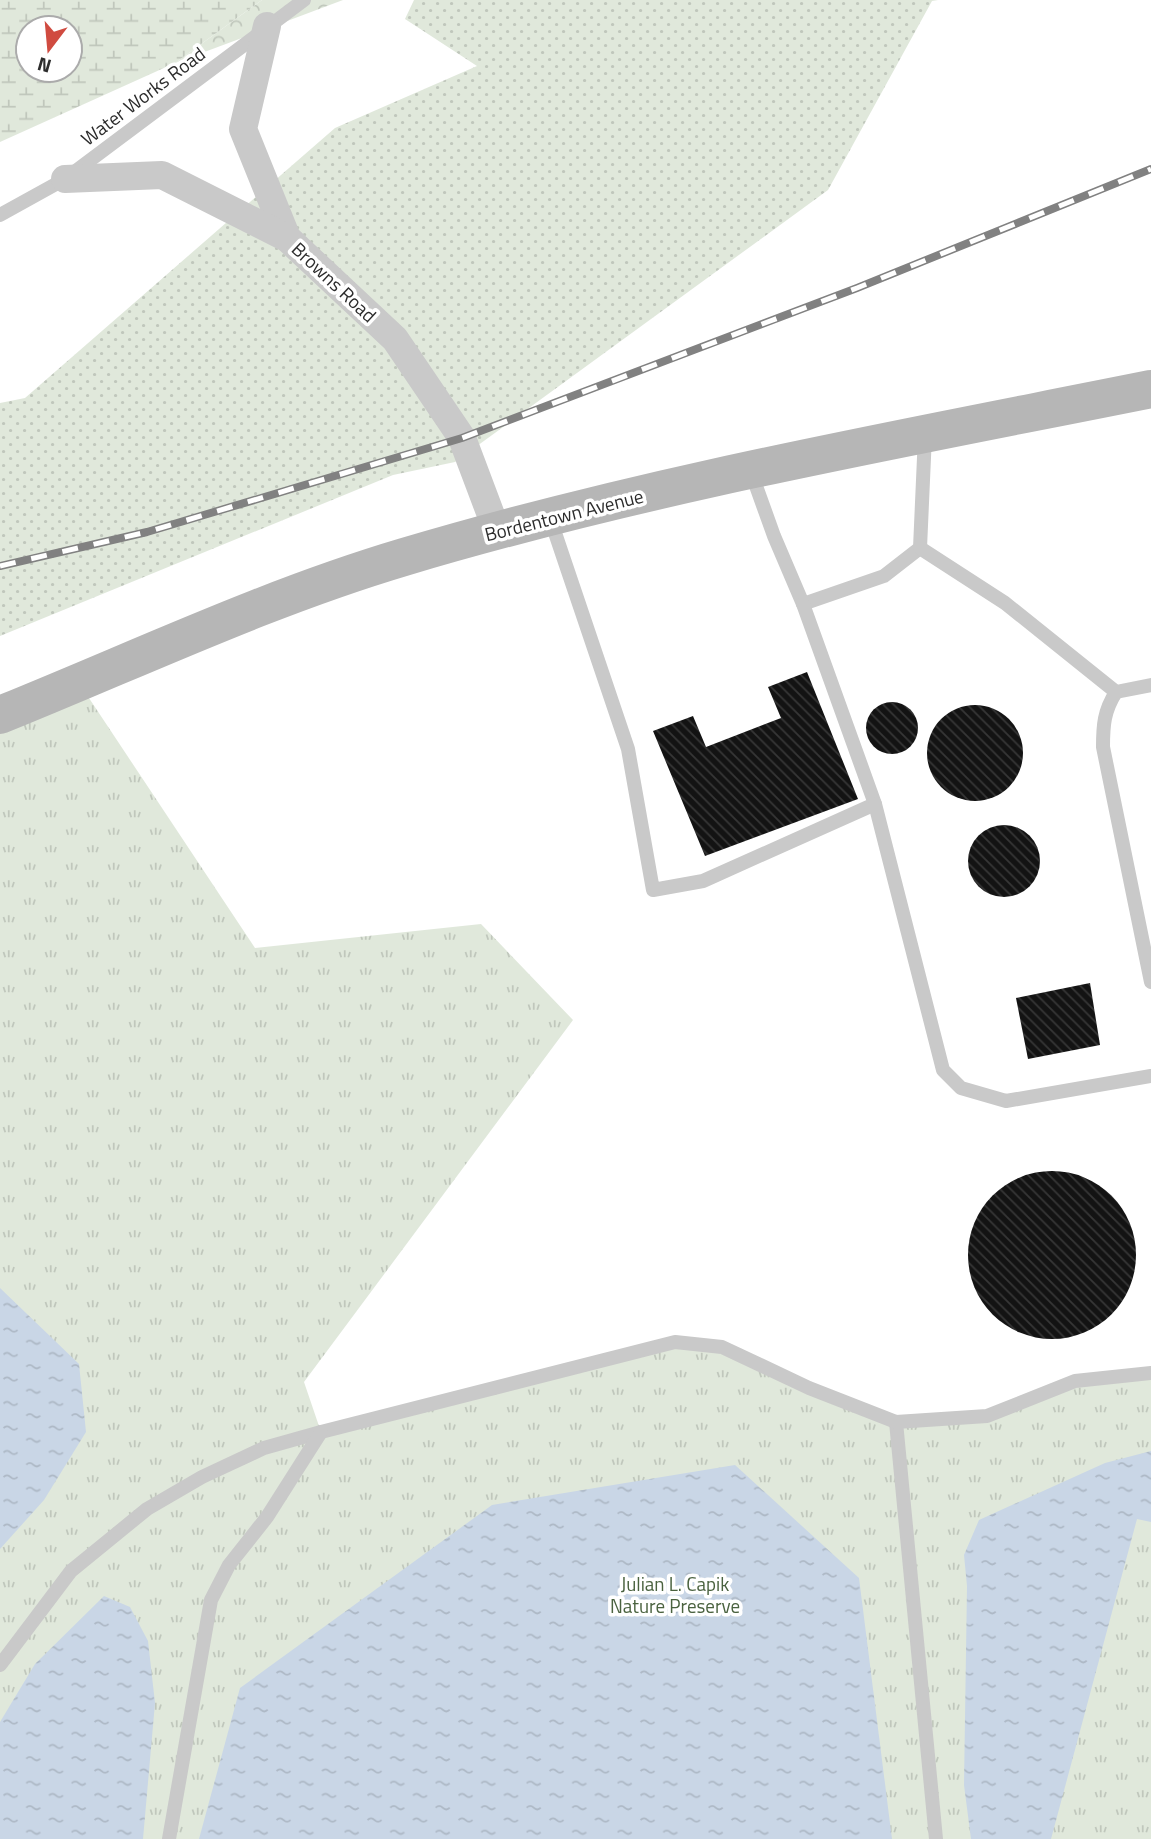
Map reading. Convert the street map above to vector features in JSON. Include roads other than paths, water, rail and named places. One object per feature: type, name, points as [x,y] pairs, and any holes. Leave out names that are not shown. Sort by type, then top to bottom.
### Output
[{"type":"main road","name":"Bordentown Avenue","points":[[0,715],[306,590],[402,557],[549,517],[751,471],[1151,389]]},
{"type":"street","points":[[267,26],[243,128],[287,238]]},
{"type":"street","name":"Browns Road","points":[[65,178],[163,175],[287,238],[395,339],[462,438],[497,531]]},
{"type":"lane","name":"Water Works Road","points":[[0,215],[65,178],[304,0]]},
{"type":"lane","points":[[803,604],[884,576],[920,548],[925,434]]},
{"type":"lane","points":[[751,471],[774,536],[803,604],[875,804],[943,1070],[961,1088],[1006,1101],[1151,1076]]},
{"type":"lane","points":[[549,517],[628,749],[653,890],[704,881],[875,804]]},
{"type":"lane","points":[[920,548],[1005,603],[1116,692]]},
{"type":"lane","points":[[1151,685],[1116,692],[1106,707],[1102,724],[1103,747],[1151,982]]},
{"type":"lane","points":[[0,1665],[71,1571],[147,1509],[202,1477],[264,1448],[675,1342],[722,1347],[809,1388],[896,1422],[987,1416],[1075,1381],[1151,1373]]},
{"type":"lane","points":[[896,1422],[936,1839]]},
{"type":"lane","points":[[169,1839],[211,1600],[229,1565],[267,1517],[321,1432]]},
{"type":"water","points":[[0,1288],[79,1364],[86,1432],[44,1500],[0,1549]]},
{"type":"water","points":[[1151,1451],[1151,1522],[1137,1519],[1051,1839],[971,1839],[964,1785],[967,1586],[964,1555],[979,1520],[1105,1463]]},
{"type":"water","points":[[735,1465],[859,1578],[892,1839],[199,1839],[240,1688],[492,1505]]},
{"type":"water","points":[[104,1596],[130,1607],[148,1641],[155,1703],[143,1839],[0,1839],[0,1722],[35,1664]]},
{"type":"railway","points":[[0,566],[147,532],[462,438],[857,288],[1151,169]]},
{"type":"park label","name":"Julian L. Capik Nature Preserve","points":[[675,1595]]}]
